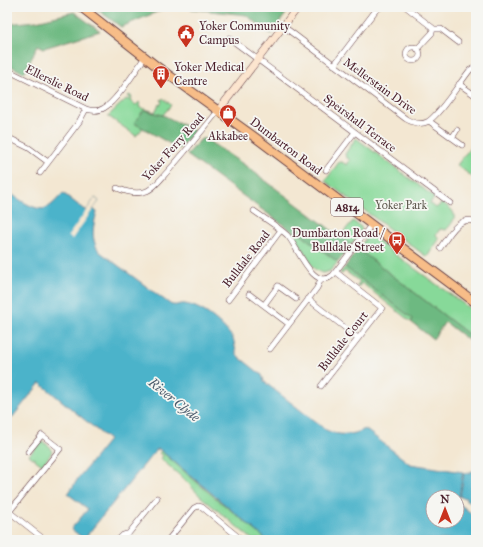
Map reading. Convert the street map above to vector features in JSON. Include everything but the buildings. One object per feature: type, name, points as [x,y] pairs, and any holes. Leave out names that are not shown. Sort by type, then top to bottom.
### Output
[{"type":"main road","name":"Dumbarton Road","points":[[84,9],[476,304]]},
{"type":"street","points":[[218,111],[298,7]]},
{"type":"street","points":[[334,66],[376,10],[381,7]]},
{"type":"street","points":[[406,7],[434,29],[441,29],[458,42]]},
{"type":"street","name":"Mellerstain Drive","points":[[283,26],[410,122],[418,124],[429,121],[436,114],[470,70],[476,65],[476,61]]},
{"type":"street","points":[[418,49],[434,29]]},
{"type":"street","name":"Speirshall Terrace","points":[[229,38],[450,203]]},
{"type":"street","name":"Ellerslie Road","points":[[7,70],[86,109],[95,111],[106,107],[118,94],[146,57]]},
{"type":"street","points":[[460,84],[476,96]]},
{"type":"street","points":[[40,173],[79,122],[86,109]]},
{"type":"street","name":"Yoker Ferry Road","points":[[117,188],[136,193],[151,188],[218,111]]},
{"type":"street","points":[[429,121],[462,145]]},
{"type":"street","points":[[452,138],[457,130]]},
{"type":"street","points":[[326,170],[355,132]]},
{"type":"street","points":[[7,137],[29,148],[48,162]]},
{"type":"street","points":[[254,211],[281,230],[291,240],[304,263],[321,279],[328,279],[336,272],[371,225]]},
{"type":"street","points":[[440,248],[458,224],[466,220],[476,222]]},
{"type":"street","name":"Bulldale Road","points":[[228,300],[281,230]]},
{"type":"street","name":"Bulldale Court","points":[[321,386],[382,308],[336,272]]},
{"type":"street","points":[[270,349],[308,299],[321,279]]},
{"type":"street","points":[[264,305],[278,286],[296,299]]},
{"type":"street","points":[[249,294],[289,324]]},
{"type":"street","points":[[308,299],[358,338]]},
{"type":"street","points":[[28,452],[42,436],[60,449],[8,511],[45,540]]},
{"type":"street","points":[[118,540],[123,535],[129,533],[157,498]]},
{"type":"street","points":[[168,540],[194,508],[198,506],[202,507],[242,540]]},
{"type":"green space","points":[[94,7],[169,7],[121,27]]},
{"type":"green space","points":[[175,7],[291,7],[271,34],[246,15]]},
{"type":"green space","points":[[74,12],[100,31],[44,48],[38,45],[24,73],[7,64],[7,24],[36,21]]},
{"type":"green space","points":[[129,95],[132,97],[130,101],[136,105],[139,102],[140,103],[139,107],[155,112],[163,98],[171,105],[163,115],[144,110],[134,123],[143,128],[136,136],[108,116],[126,99],[128,100],[130,98],[128,96]]},
{"type":"green space","points":[[144,110],[165,116],[195,131],[179,149],[134,123]]},
{"type":"green space","points":[[204,138],[246,166],[351,245],[338,262],[296,231],[293,232],[187,155],[200,140]]},
{"type":"green space","name":"Yoker Park","points":[[356,138],[433,196],[434,198],[430,203],[436,208],[442,203],[453,212],[453,222],[446,230],[440,229],[436,235],[439,238],[438,241],[427,257],[325,181],[339,162],[347,165],[350,160],[345,154]]},
{"type":"green space","points":[[476,140],[476,180],[457,165]]},
{"type":"green space","points":[[353,221],[361,227],[362,230],[351,245],[339,237]]},
{"type":"green space","points":[[296,231],[338,262],[330,271],[324,273],[313,268],[293,232]]},
{"type":"green space","points":[[371,235],[476,313],[476,340],[358,249],[366,238]]},
{"type":"green space","points":[[358,249],[476,340],[476,346],[445,322],[433,339],[411,322],[413,319],[345,267]]},
{"type":"green space","points":[[345,267],[413,319],[411,322],[362,283],[358,287],[357,286],[360,282],[345,271],[342,274],[340,273]]},
{"type":"green space","points":[[42,442],[52,450],[42,465],[29,455]]},
{"type":"green space","points":[[161,451],[267,540],[253,540],[200,496],[160,458],[162,456],[159,453]]},
{"type":"water","name":"River Clyde","points":[[7,191],[31,206],[42,209],[51,205],[63,193],[86,211],[95,198],[99,201],[93,209],[97,212],[93,233],[95,243],[100,252],[170,304],[192,306],[211,316],[223,326],[232,337],[236,353],[239,357],[262,375],[267,384],[326,430],[336,433],[350,434],[365,429],[410,464],[463,472],[460,489],[425,489],[425,529],[465,529],[465,508],[476,517],[476,540],[267,540],[159,449],[156,450],[84,539],[71,529],[88,509],[68,494],[79,477],[109,440],[40,383],[7,424]]},
{"type":"water","points":[[471,471],[476,472],[476,502],[466,501],[465,489],[461,489],[464,473],[470,473]]},
{"type":"pier","points":[[95,198],[99,201],[72,239],[68,236]]},
{"type":"place","name":"Yoker Community Campus","points":[[186,48]]},
{"type":"place","name":"Yoker Medical Centre","points":[[161,89]]},
{"type":"place","name":"Akkabee","points":[[228,128]]},
{"type":"place","name":"Dumbarton Road / Bulldale Street","points":[[397,255]]}]
